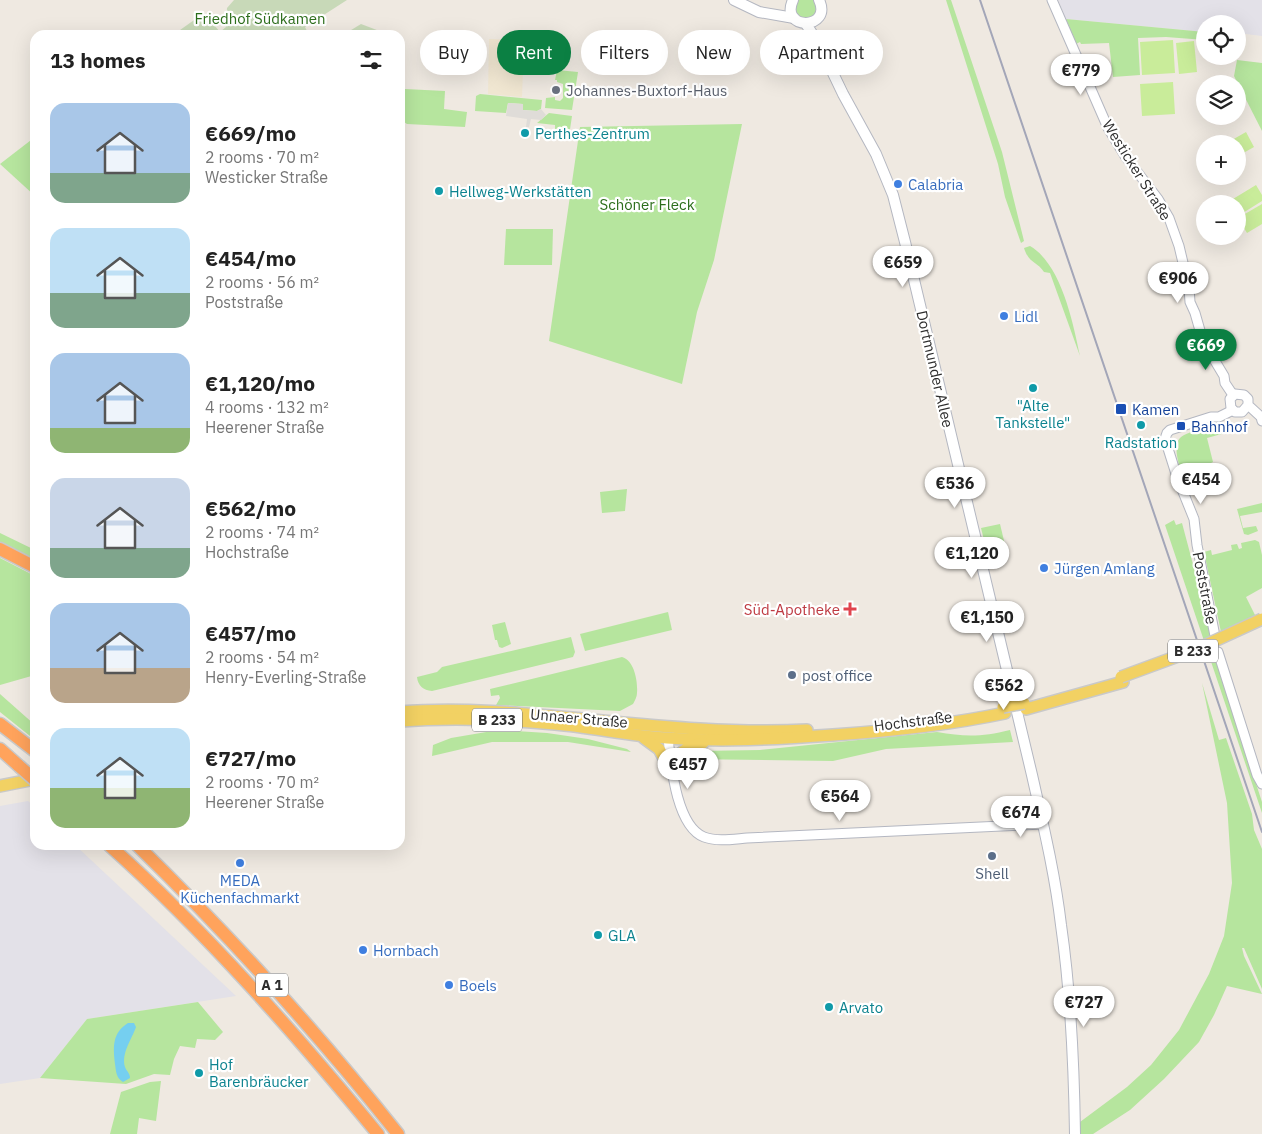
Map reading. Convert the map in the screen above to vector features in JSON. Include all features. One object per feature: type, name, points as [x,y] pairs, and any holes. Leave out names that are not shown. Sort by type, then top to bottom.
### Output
[{"type":"highway","points":[[0,550],[30,565]]},
{"type":"highway","points":[[0,554],[30,569]]},
{"type":"highway","points":[[0,724],[30,747]]},
{"type":"highway","points":[[0,749],[30,775]]},
{"type":"highway","name":"A 1","points":[[114,850],[171,903],[258,992],[378,1134]]},
{"type":"highway","name":"A 1","points":[[141,850],[183,890],[274,987],[398,1134]]},
{"type":"main road","points":[[734,0],[752,10],[794,18],[801,23],[811,22],[821,11],[819,0]]},
{"type":"main road","points":[[769,14],[792,3],[794,18]]},
{"type":"main road","name":"Dortmunder Allee","points":[[811,22],[819,44],[843,94],[876,154],[893,195],[981,561],[1040,813],[1061,923],[1069,992],[1075,1134]]},
{"type":"main road","name":"Hochstraße","points":[[1122,679],[1197,649],[1262,619]]},
{"type":"main road","name":"Hochstraße","points":[[698,728],[799,730],[864,727],[1004,710],[1122,679],[1200,654],[1262,627]]},
{"type":"main road","name":"Unnaer Straße","points":[[405,712],[453,709],[698,728]]},
{"type":"main road","name":"Hochstraße","points":[[715,740],[745,741],[864,733],[956,723],[1004,710]]},
{"type":"main road","name":"Unnaer Straße","points":[[405,721],[452,718],[506,720],[555,724],[641,736],[715,740]]},
{"type":"main road","points":[[668,738],[669,726]]},
{"type":"main road","points":[[641,736],[659,749],[672,771]]},
{"type":"main road","points":[[672,771],[684,749],[715,740]]},
{"type":"main road","points":[[0,779],[30,774]]},
{"type":"main road","points":[[0,786],[30,780]]},
{"type":"street","name":"Westicker Straße","points":[[1052,0],[1108,128],[1125,156],[1158,199],[1169,218],[1179,246],[1189,288],[1190,302],[1203,341],[1224,376],[1230,379],[1235,394],[1246,397],[1246,408],[1261,417],[1262,422]]},
{"type":"street","points":[[1235,394],[1230,400],[1231,408],[1239,412],[1246,408]]},
{"type":"street","name":"Poststraße","points":[[1215,636],[1196,539],[1179,494],[1177,477],[1165,439],[1167,433],[1182,426],[1219,416],[1231,408]]},
{"type":"street","points":[[1218,652],[1259,781],[1262,784]]},
{"type":"street","points":[[668,738],[672,771],[681,807],[689,824],[704,837],[714,839],[1042,824]]},
{"type":"street","points":[[1256,767],[1262,775]]},
{"type":"street","points":[[999,825],[1012,819],[1040,813]]},
{"type":"shaded area","points":[[1058,0],[1262,0],[1262,36],[1246,34],[1246,15],[1196,15],[1196,31],[1066,19]]},
{"type":"shaded area","points":[[489,39],[497,39],[497,75],[523,75],[522,97],[488,94]]},
{"type":"shaded area","points":[[508,103],[523,104],[523,110],[537,111],[541,109],[546,115],[541,120],[531,119],[529,127],[526,127],[527,119],[506,116]]},
{"type":"shaded area","points":[[28,801],[30,803],[30,850],[80,850],[236,996],[87,1019],[40,1078],[0,1084],[0,806]]},
{"type":"green space","name":"Friedhof Südkamen","points":[[234,0],[347,0],[305,27],[306,30],[222,30],[226,27],[227,8]]},
{"type":"green space","points":[[798,0],[814,0],[818,7],[816,15],[804,20],[795,14]]},
{"type":"green space","points":[[946,0],[951,0],[1002,152],[1024,241],[1021,243],[1005,197],[998,164]]},
{"type":"green space","name":"Friedhof Südkamen","points":[[204,13],[218,30],[180,30]]},
{"type":"green space","points":[[1066,19],[1196,31],[1196,39],[1166,37],[1138,38],[1140,75],[1113,77],[1109,43],[1081,44],[1080,42],[1076,44]]},
{"type":"green space","points":[[361,24],[377,30],[351,30]]},
{"type":"green space","points":[[1173,40],[1175,73],[1142,75],[1140,42]]},
{"type":"green space","points":[[1194,41],[1197,72],[1179,74],[1176,43]]},
{"type":"green space","points":[[1246,61],[1262,63],[1262,131],[1246,100],[1246,75],[1234,75],[1236,65],[1246,65]]},
{"type":"green space","points":[[571,71],[578,72],[572,110],[545,108],[546,98],[555,97],[555,100],[560,101],[563,98],[563,84],[555,80],[556,75],[571,75]]},
{"type":"green space","points":[[1173,82],[1175,114],[1142,116],[1140,84]]},
{"type":"green space","points":[[405,89],[445,91],[444,109],[467,112],[465,127],[405,123]]},
{"type":"green space","points":[[480,94],[542,100],[541,109],[537,111],[523,110],[523,104],[508,103],[506,113],[475,111],[476,96]]},
{"type":"green space","points":[[549,113],[572,116],[569,136],[555,134],[555,125],[537,123]]},
{"type":"green space","name":"Schöner Fleck","points":[[742,124],[714,260],[697,312],[682,384],[549,341],[580,127]]},
{"type":"green space","points":[[1246,132],[1254,147],[1246,152],[1246,135],[1241,135]]},
{"type":"green space","points":[[30,141],[30,191],[0,164]]},
{"type":"green space","points":[[1256,185],[1262,195],[1262,201],[1246,211],[1246,195],[1240,195]]},
{"type":"green space","points":[[1262,204],[1262,224],[1247,233],[1246,231],[1246,213]]},
{"type":"green space","points":[[506,229],[553,229],[552,265],[504,265]]},
{"type":"green space","points":[[1030,246],[1041,255],[1058,280],[1074,327],[1080,356],[1050,273],[1044,272],[1028,257],[1024,248]]},
{"type":"green space","points":[[1234,423],[1236,430],[1207,438],[1213,462],[1209,466],[1181,473],[1176,449],[1181,437],[1203,428]]},
{"type":"green space","points":[[627,489],[625,511],[602,513],[600,492]]},
{"type":"green space","points":[[1262,503],[1262,512],[1240,516],[1243,528],[1256,526],[1258,531],[1248,535],[1244,534],[1237,509]]},
{"type":"green space","points":[[1174,520],[1176,525],[1182,523],[1216,661],[1262,802],[1262,813],[1165,525]]},
{"type":"green space","points":[[1000,524],[1006,549],[992,551],[985,544],[981,528]]},
{"type":"green space","points":[[0,533],[30,548],[30,561],[0,546]]},
{"type":"green space","points":[[1255,540],[1259,542],[1262,555],[1262,588],[1246,597],[1256,617],[1221,632],[1204,552],[1211,550],[1212,555],[1232,550],[1231,545],[1237,544],[1239,549],[1242,548],[1241,543]]},
{"type":"green space","points":[[0,558],[30,573],[30,676],[0,685]]},
{"type":"green space","points":[[668,612],[672,630],[585,651],[580,634]]},
{"type":"green space","points":[[505,622],[511,644],[502,648],[499,647],[497,640],[495,640],[492,625]]},
{"type":"green space","points":[[571,637],[575,652],[573,657],[432,691],[426,690],[418,683],[417,677],[437,672],[442,667]]},
{"type":"green space","points":[[622,657],[630,662],[636,677],[637,693],[633,704],[620,711],[496,705],[500,698],[499,695],[491,696],[490,689]]},
{"type":"green space","points":[[1202,683],[1219,740],[1226,738],[1252,814],[1254,830],[1262,849],[1262,989],[1244,948],[1242,948],[1262,994],[1227,986],[1199,1042],[1164,1079],[1130,1110],[1093,1134],[1080,1134],[1080,1122],[1127,1087],[1151,1065],[1179,1030],[1209,974],[1224,936],[1232,883],[1227,803]]},
{"type":"green space","points":[[0,694],[30,721],[30,736],[0,712]]},
{"type":"green space","points":[[498,730],[547,733],[588,739],[627,749],[631,752],[568,742],[492,742],[432,756],[433,745],[451,738]]},
{"type":"green space","points":[[1010,730],[1013,742],[886,749],[833,761],[684,759],[700,751],[760,750],[937,732],[956,735],[982,735]]},
{"type":"green space","points":[[198,1002],[223,1032],[215,1040],[197,1039],[195,1048],[180,1046],[170,1075],[154,1074],[126,1084],[40,1078],[87,1019]]},
{"type":"green space","points":[[161,1081],[156,1121],[139,1118],[137,1134],[110,1134],[121,1092],[150,1082]]},
{"type":"water","points":[[128,1023],[134,1023],[136,1027],[124,1057],[125,1067],[130,1078],[123,1082],[116,1072],[114,1046],[119,1031]]},
{"type":"railway","points":[[980,0],[1262,832]]},
{"type":"place","name":"Johannes-Buxtorf-Haus","points":[[556,90]]},
{"type":"place","name":"Perthes-Zentrum","points":[[525,133]]},
{"type":"place","name":"Calabria","points":[[898,184]]},
{"type":"place","name":"Hellweg-Werkstätten","points":[[439,191]]},
{"type":"place","name":"Lidl","points":[[1004,316]]},
{"type":"place","name":"\"Alte Tankstelle\"","points":[[1033,388]]},
{"type":"place","name":"Kamen","points":[[1121,409]]},
{"type":"place","name":"Radstation","points":[[1141,425]]},
{"type":"place","name":"Bahnhof","points":[[1181,426]]},
{"type":"place","name":"Jürgen Amlang","points":[[1044,568]]},
{"type":"place","name":"Süd-Apotheke","points":[[850,609]]},
{"type":"place","name":"post office","points":[[792,675]]},
{"type":"place","name":"Shell","points":[[992,856]]},
{"type":"place","name":"MEDA Küchenfachmarkt","points":[[240,863]]},
{"type":"place","name":"GLA","points":[[598,935]]},
{"type":"place","name":"Hornbach","points":[[363,950]]},
{"type":"place","name":"Boels","points":[[449,985]]},
{"type":"place","name":"Arvato","points":[[829,1007]]},
{"type":"place","name":"Hof Barenbräucker","points":[[199,1073]]}]
